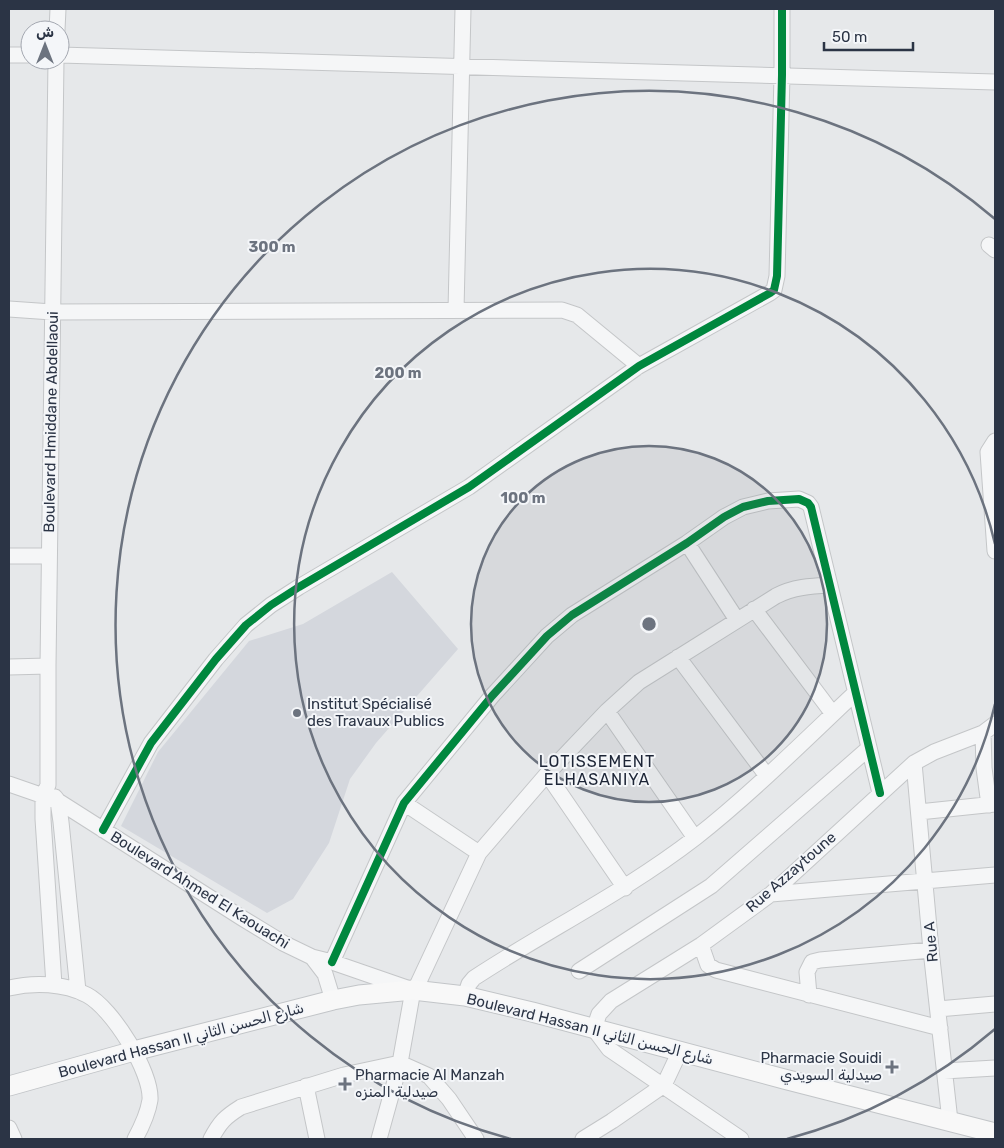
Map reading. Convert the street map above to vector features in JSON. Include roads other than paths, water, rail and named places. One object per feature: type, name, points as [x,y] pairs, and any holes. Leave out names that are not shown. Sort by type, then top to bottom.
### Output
[{"type":"main road","name":"Boulevard Hassan II شارع الحسن الثاني","points":[[9,1086],[134,1051],[333,1000],[359,995],[414,990],[465,996],[532,1012],[995,1133]]},
{"type":"street","points":[[456,310],[463,9]]},
{"type":"street","points":[[103,830],[151,744],[216,659],[246,625],[270,605],[469,487],[639,366],[770,294],[774,290],[777,276],[782,9]]},
{"type":"street","points":[[70,56],[995,82]]},
{"type":"street","name":"Boulevard Hmiddane Abdellaoui","points":[[54,985],[43,819],[48,666],[56,70]]},
{"type":"street","points":[[9,310],[52,312],[569,311],[577,315],[639,366]]},
{"type":"street","points":[[995,441],[988,452],[995,551]]},
{"type":"street","points":[[332,962],[404,803],[492,696],[547,636],[572,615],[687,543],[724,517],[743,507],[775,500],[799,500],[808,503],[811,507],[880,793]]},
{"type":"street","points":[[687,543],[736,620]]},
{"type":"street","points":[[9,556],[49,556]]},
{"type":"street","points":[[379,1139],[400,1062],[414,990],[479,853],[547,774],[607,711],[639,682],[787,590],[830,585]]},
{"type":"street","points":[[754,609],[832,714]]},
{"type":"street","points":[[678,657],[767,776]]},
{"type":"street","points":[[9,667],[48,666]]},
{"type":"street","points":[[465,996],[469,984],[474,978],[625,888],[695,838],[767,776],[855,693]]},
{"type":"street","points":[[607,711],[695,838]]},
{"type":"street","name":"Rue Azzaytoune","points":[[594,1029],[599,1014],[611,1002],[701,945],[771,894],[914,763],[934,752],[982,733],[995,724]]},
{"type":"street","points":[[919,812],[992,805],[990,767],[982,733]]},
{"type":"street","points":[[579,971],[712,886],[869,748]]},
{"type":"street","name":"Rue A","points":[[914,763],[931,950],[950,1121]]},
{"type":"street","points":[[547,774],[625,888]]},
{"type":"street","points":[[9,784],[45,791],[58,801],[78,991]]},
{"type":"street","name":"Boulevard Ahmed El Kaouachi","points":[[58,801],[283,943],[312,957],[414,990]]},
{"type":"street","points":[[404,803],[479,853]]},
{"type":"street","points":[[771,894],[995,875]]},
{"type":"street","points":[[701,945],[708,965],[716,970],[940,1028]]},
{"type":"street","points":[[809,995],[807,972],[812,962],[931,950]]},
{"type":"street","name":"Boulevard Ahmed El Kaouachi","points":[[312,957],[325,974],[333,1000]]},
{"type":"street","points":[[9,988],[24,985],[54,985],[78,991],[92,998],[106,1010],[134,1051],[143,1069],[150,1100],[135,1139]]},
{"type":"street","points":[[938,1009],[995,1004]]},
{"type":"street","points":[[594,1029],[609,1049],[664,1085],[729,1137]]},
{"type":"street","points":[[582,1139],[664,1085],[680,1051]]},
{"type":"street","points":[[211,1139],[219,1123],[241,1107],[344,1074],[400,1062],[429,1076],[449,1099],[473,1138]]},
{"type":"street","points":[[944,1071],[995,1068]]},
{"type":"street","points":[[306,1086],[318,1139]]},
{"type":"street","points":[[9,1128],[14,1139]]},
{"type":"place","name":"Institut Spécialisé des Travaux Publics","points":[[297,713]]},
{"type":"place","name":"Pharmacie Souidi صيدلية السويدي","points":[[892,1067]]},
{"type":"place","name":"Pharmacie Al Manzah صيدلية المنزه","points":[[345,1084]]},
{"type":"district","name":"LOTISSEMENT ELHASANIYA","points":[[597,770]]}]
